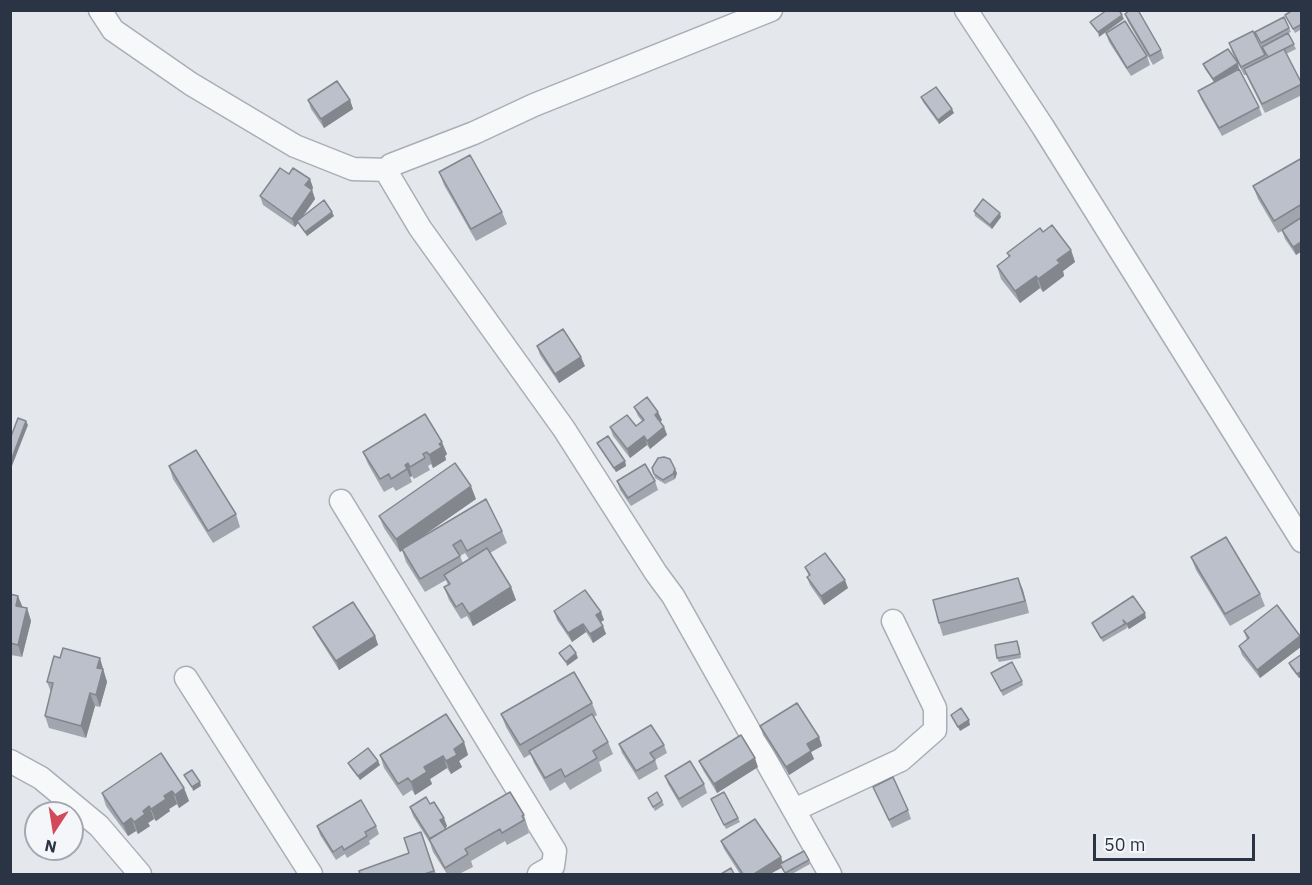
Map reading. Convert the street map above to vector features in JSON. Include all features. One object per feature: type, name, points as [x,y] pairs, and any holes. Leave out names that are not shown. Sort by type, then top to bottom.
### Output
[{"type":"street","points":[[100,10],[113,30],[191,84],[295,146],[353,170],[390,170]]},
{"type":"street","points":[[771,10],[391,165],[389,176],[420,228],[564,429],[673,596],[831,874]]},
{"type":"street","points":[[966,10],[1302,541]]},
{"type":"street","points":[[341,501],[555,850],[553,866],[539,874]]},
{"type":"street","points":[[794,810],[901,760],[934,730],[935,708],[894,621]]},
{"type":"street","points":[[186,678],[311,874]]},
{"type":"street","points":[[10,761],[41,778],[99,826],[140,874]]},
{"type":"building","points":[[1107,10],[1119,10],[1122,15],[1098,32],[1090,22]]},
{"type":"building","points":[[1130,10],[1138,10],[1161,50],[1150,56],[1125,14]]},
{"type":"building","points":[[1293,10],[1302,10],[1302,24],[1293,29],[1285,15]]},
{"type":"building","points":[[1284,17],[1289,28],[1261,43],[1255,32]]},
{"type":"building","points":[[1125,21],[1147,56],[1127,68],[1106,33]]},
{"type":"building","points":[[1253,31],[1265,55],[1241,67],[1229,43]]},
{"type":"building","points":[[1288,33],[1294,44],[1268,57],[1262,47]]},
{"type":"building","points":[[1228,49],[1238,63],[1213,79],[1203,64]]},
{"type":"building","points":[[1284,49],[1302,84],[1262,104],[1244,69]]},
{"type":"building","points":[[1239,69],[1259,107],[1219,128],[1198,91]]},
{"type":"building","points":[[337,81],[350,100],[321,119],[308,100]]},
{"type":"building","points":[[936,87],[952,109],[938,120],[921,97]]},
{"type":"building","points":[[470,155],[502,212],[471,229],[439,172]]},
{"type":"building","points":[[1302,158],[1302,204],[1274,221],[1253,186]]},
{"type":"building","points":[[280,168],[289,174],[293,168],[310,179],[305,185],[312,190],[292,219],[260,196]]},
{"type":"building","points":[[983,199],[1000,213],[990,225],[974,211]]},
{"type":"building","points":[[324,200],[332,212],[305,232],[297,221]]},
{"type":"building","points":[[1302,217],[1302,241],[1293,247],[1282,230]]},
{"type":"building","points":[[1052,225],[1071,250],[1057,260],[1060,263],[1038,279],[1036,276],[1015,291],[997,266],[1010,256],[1007,253],[1040,228],[1043,232]]},
{"type":"building","points":[[563,329],[581,357],[555,374],[537,346]]},
{"type":"building","points":[[647,397],[658,412],[655,415],[664,427],[647,441],[644,436],[627,449],[610,427],[627,415],[636,426],[644,420],[634,407]]},
{"type":"building","points":[[425,414],[442,442],[439,444],[442,447],[429,455],[427,452],[423,454],[425,458],[410,467],[408,463],[405,465],[407,469],[391,479],[389,474],[380,479],[363,452]]},
{"type":"building","points":[[18,418],[26,421],[10,463],[10,439]]},
{"type":"building","points":[[608,436],[625,461],[614,468],[597,443]]},
{"type":"building","points":[[196,450],[236,514],[208,531],[169,466]]},
{"type":"building","points":[[658,458],[670,459],[675,469],[673,474],[663,480],[654,474],[652,468]]},
{"type":"building","points":[[455,463],[471,486],[396,539],[379,516]]},
{"type":"building","points":[[645,464],[655,481],[628,498],[617,481]]},
{"type":"building","points":[[486,499],[502,531],[467,551],[461,540],[453,545],[460,556],[420,579],[402,549]]},
{"type":"building","points":[[1226,537],[1260,594],[1225,614],[1191,557]]},
{"type":"building","points":[[487,548],[511,587],[469,614],[462,603],[456,607],[444,587],[450,584],[444,575]]},
{"type":"building","points":[[825,553],[845,580],[821,596],[807,577],[810,575],[805,567]]},
{"type":"building","points":[[1018,578],[1025,601],[939,623],[933,600]]},
{"type":"building","points":[[585,590],[601,612],[596,615],[603,626],[590,634],[583,624],[568,633],[554,611]]},
{"type":"building","points":[[10,594],[18,596],[16,606],[27,608],[18,645],[10,643]]},
{"type":"building","points":[[1133,596],[1145,613],[1127,624],[1123,620],[1125,624],[1101,638],[1092,623]]},
{"type":"building","points":[[353,602],[375,636],[336,661],[313,627]]},
{"type":"building","points":[[1277,605],[1300,636],[1257,670],[1239,646],[1249,638],[1244,631]]},
{"type":"building","points":[[1017,641],[1020,654],[997,658],[995,645]]},
{"type":"building","points":[[570,645],[576,653],[566,662],[559,653]]},
{"type":"building","points":[[63,648],[100,658],[97,668],[103,669],[96,695],[90,693],[81,726],[45,716],[53,683],[47,682],[54,656],[60,658]]},
{"type":"building","points":[[1302,654],[1302,671],[1297,674],[1289,663]]},
{"type":"building","points":[[1012,662],[1022,681],[1001,691],[991,673]]},
{"type":"building","points":[[574,672],[592,703],[520,745],[501,714]]},
{"type":"building","points":[[797,703],[819,737],[807,744],[811,751],[786,767],[760,726]]},
{"type":"building","points":[[961,708],[969,720],[958,727],[951,715]]},
{"type":"building","points":[[446,714],[464,742],[454,749],[457,755],[446,761],[443,756],[424,767],[427,772],[411,782],[408,778],[398,784],[380,755]]},
{"type":"building","points":[[592,714],[608,742],[593,751],[597,758],[565,777],[561,769],[545,778],[529,751]]},
{"type":"building","points":[[651,725],[664,745],[650,753],[655,760],[636,771],[619,744]]},
{"type":"building","points":[[741,735],[755,758],[714,784],[699,761]]},
{"type":"building","points":[[368,748],[378,761],[358,776],[348,763]]},
{"type":"building","points":[[161,753],[184,788],[175,795],[172,791],[164,796],[166,799],[151,809],[149,806],[143,811],[145,814],[134,822],[131,818],[123,824],[102,793]]},
{"type":"building","points":[[690,761],[704,784],[679,799],[665,776]]},
{"type":"building","points":[[192,770],[200,782],[192,787],[184,775]]},
{"type":"building","points":[[893,777],[908,810],[889,820],[873,787]]},
{"type":"building","points":[[510,792],[524,815],[522,816],[524,820],[502,833],[500,829],[465,849],[468,854],[445,868],[429,839]]},
{"type":"building","points":[[657,792],[662,801],[653,807],[648,798]]},
{"type":"building","points":[[724,792],[738,818],[724,825],[711,799]]},
{"type":"building","points":[[426,797],[430,804],[434,802],[444,818],[440,820],[446,829],[430,839],[410,807]]},
{"type":"building","points":[[361,800],[376,826],[365,832],[367,836],[344,850],[342,846],[333,852],[317,826]]},
{"type":"building","points":[[755,819],[781,857],[754,874],[743,874],[721,841]]},
{"type":"building","points":[[421,832],[434,871],[424,874],[360,874],[359,871],[409,853],[404,838]]},
{"type":"building","points":[[804,851],[809,860],[785,873],[780,864]]},
{"type":"building","points":[[731,868],[734,874],[721,874]]}]
